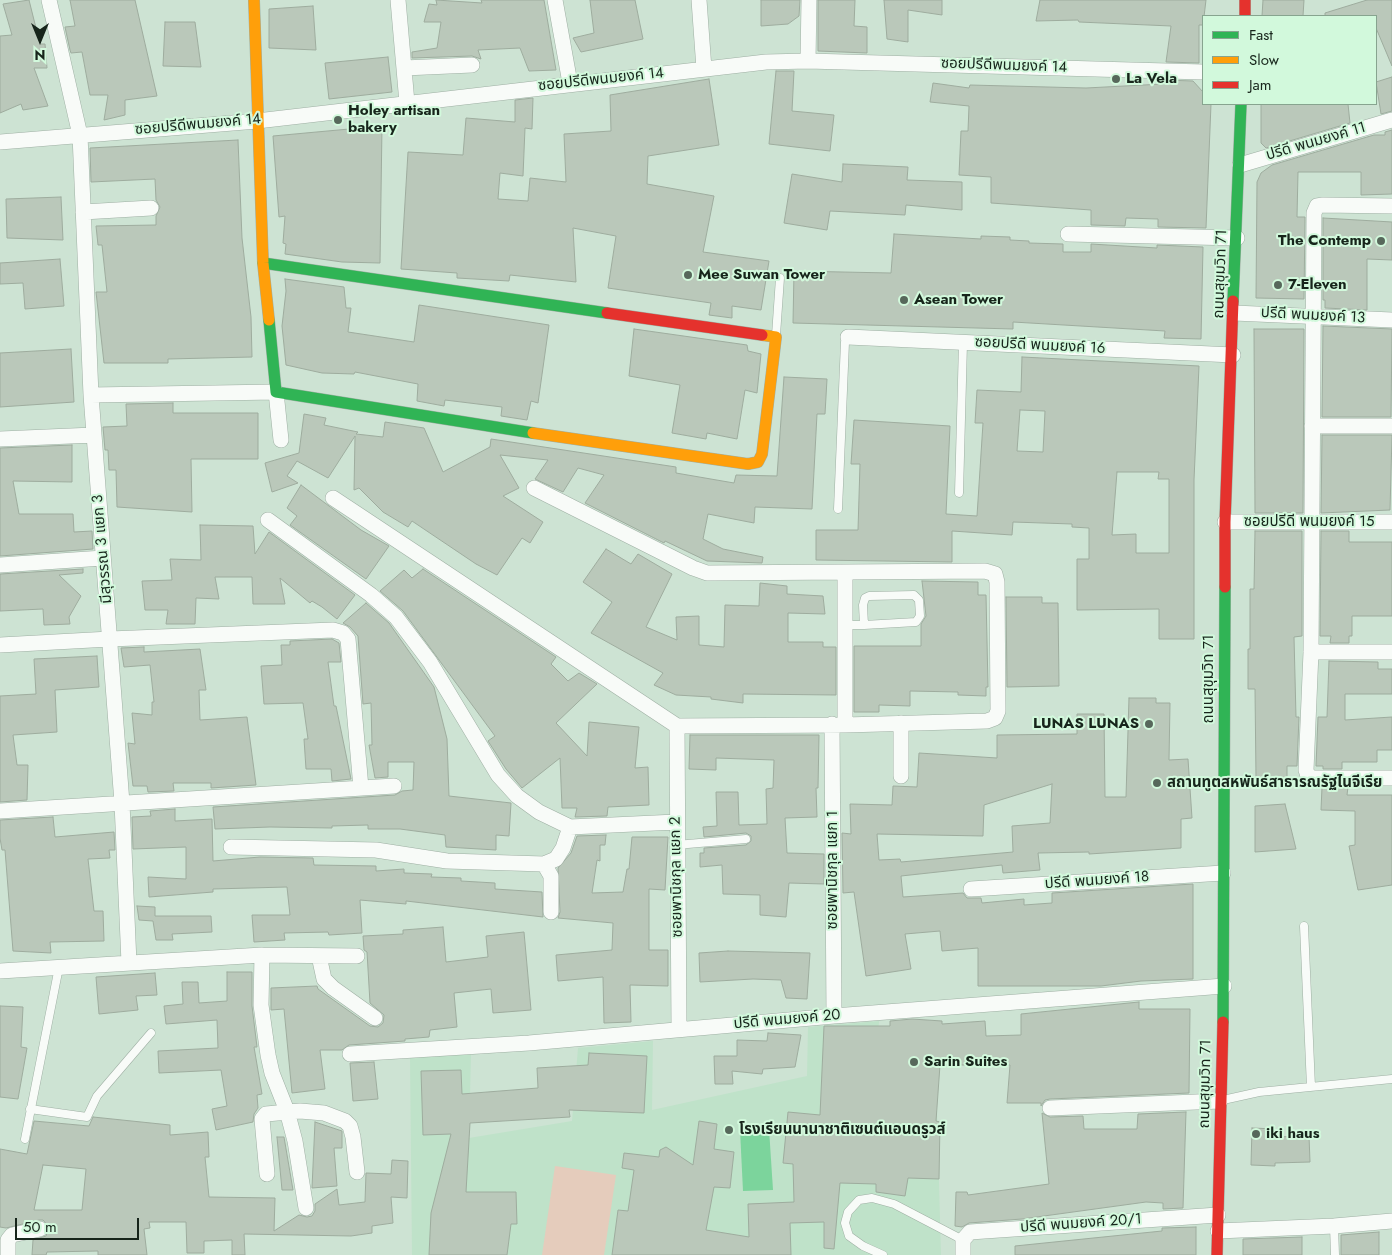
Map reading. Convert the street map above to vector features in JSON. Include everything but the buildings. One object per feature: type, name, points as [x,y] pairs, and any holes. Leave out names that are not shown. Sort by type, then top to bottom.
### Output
[{"type":"street","name":"มีสุวรรณ 3 แยก 3","points":[[49,0],[80,136],[91,395],[122,803],[129,963]]},
{"type":"street","points":[[254,0],[263,263],[281,440]]},
{"type":"street","points":[[398,0],[407,102]]},
{"type":"street","points":[[555,0],[570,83]]},
{"type":"street","points":[[699,0],[704,69]]},
{"type":"street","points":[[808,61],[810,0]]},
{"type":"street","points":[[1244,15],[1245,0]]},
{"type":"street","name":"ซอยปรีดีพนมยงค์ 14","points":[[0,142],[257,121],[570,83],[766,62],[808,61],[1202,72]]},
{"type":"street","points":[[404,68],[472,65]]},
{"type":"street","name":"ถนนสุขุมวิท 71","points":[[1217,1255],[1224,986],[1225,522],[1233,355],[1241,105]]},
{"type":"street","name":"ปรีดี พนมยงค์ 11","points":[[1240,165],[1392,120]]},
{"type":"street","points":[[1392,206],[1317,206],[1314,213],[1311,652],[1306,770],[1308,776],[1392,778]]},
{"type":"street","points":[[83,212],[151,208]]},
{"type":"street","points":[[1068,234],[1237,238]]},
{"type":"street","points":[[91,395],[276,392],[556,437],[748,464],[758,462],[762,454],[776,337],[263,263]]},
{"type":"street","name":"ปรีดี พนมยงค์ 13","points":[[1234,313],[1314,315],[1392,320]]},
{"type":"street","name":"ซอยปรีดี พนมยงค์ 16","points":[[848,337],[1233,355]]},
{"type":"street","points":[[1312,426],[1392,426]]},
{"type":"street","points":[[0,439],[94,435]]},
{"type":"street","points":[[333,498],[677,726],[987,721],[995,718],[998,710],[998,701],[997,582],[995,574],[985,571],[707,573],[693,568],[534,488]]},
{"type":"street","points":[[268,520],[371,595],[396,617],[430,662],[498,775],[517,796],[539,812],[570,827],[676,822]]},
{"type":"street","name":"ซอยปรีดี พนมยงค์ 15","points":[[1225,522],[1392,522]]},
{"type":"street","points":[[0,565],[103,558]]},
{"type":"street","name":"ซอยพานิชกุล แยก 1","points":[[834,1016],[839,724],[846,625],[846,573]]},
{"type":"street","points":[[0,645],[110,638],[333,630],[344,633],[348,639],[361,788]]},
{"type":"street","points":[[1311,652],[1392,652]]},
{"type":"street","points":[[901,723],[901,776]]},
{"type":"street","name":"ซอยพานิชกุล แยก 2","points":[[677,726],[676,845],[679,1029]]},
{"type":"street","points":[[0,811],[394,786]]},
{"type":"street","points":[[231,847],[376,850],[447,861],[544,864],[556,859],[564,848],[570,827]]},
{"type":"street","points":[[544,864],[551,876],[551,912]]},
{"type":"street","name":"ปรีดี พนมยงค์ 18","points":[[971,889],[1223,873]]},
{"type":"street","points":[[262,955],[261,1005],[268,1055],[272,1073],[287,1111],[295,1141],[306,1208]]},
{"type":"street","points":[[0,971],[262,955],[357,956]]},
{"type":"street","points":[[319,956],[324,979],[333,988],[375,1018]]},
{"type":"street","name":"ปรีดี พนมยงค์ 20","points":[[350,1054],[528,1043],[834,1016],[1224,986]]},
{"type":"street","points":[[1050,1108],[1220,1101]]},
{"type":"street","points":[[267,1174],[262,1119],[266,1114],[287,1111],[324,1113],[345,1121],[353,1137],[357,1172]]},
{"type":"street","name":"ปรีดี พนมยงค์ 20/1","points":[[963,1247],[970,1232],[1218,1215]]},
{"type":"street","points":[[1218,1231],[1334,1226],[1392,1221]]},
{"type":"street","points":[[8,1255],[8,1240],[12,1235],[40,1229]]},
{"type":"lane","points":[[776,337],[780,278]]},
{"type":"lane","points":[[838,509],[845,342],[848,337]]},
{"type":"lane","points":[[959,494],[963,343]]},
{"type":"lane","points":[[846,625],[916,622],[920,616],[918,600],[914,595],[869,596],[865,598],[863,605],[864,624]]},
{"type":"lane","points":[[676,845],[746,839]]},
{"type":"lane","points":[[1304,926],[1311,1087]]},
{"type":"lane","points":[[25,1138],[58,967]]},
{"type":"lane","points":[[30,1109],[87,1117],[107,1084],[151,1033]]},
{"type":"lane","points":[[1220,1101],[1258,1092],[1392,1079]]},
{"type":"lane","points":[[882,1255],[849,1236],[845,1223],[848,1212],[859,1200],[872,1198],[894,1204],[963,1247]]},
{"type":"lane","points":[[1334,1226],[1335,1255]]},
{"type":"shaded area","name":"โรงเรียนนานาชาติเซนต์แอนดรูวส์","points":[[879,1021],[874,1106],[937,1111],[941,1255],[412,1255],[410,1057],[471,1054],[469,1138],[572,1121],[578,1048],[653,1041],[652,1110],[807,1076],[808,1027]]},
{"type":"shaded area","points":[[769,1129],[773,1190],[743,1191],[740,1130]]},
{"type":"shaded area","points":[[555,1166],[616,1175],[604,1255],[542,1255]]},
{"type":"traffic: fast","points":[[1233,301],[1241,105]]},
{"type":"traffic: fast","points":[[263,263],[607,313]]},
{"type":"traffic: fast","points":[[269,320],[276,392],[533,433]]},
{"type":"traffic: fast","points":[[1223,1022],[1225,587]]},
{"type":"traffic: slow","points":[[254,0],[263,263],[269,320]]},
{"type":"traffic: slow","points":[[533,433],[748,464],[758,462],[762,454],[776,337],[762,335]]},
{"type":"traffic: jam","points":[[1245,0],[1245,15]]},
{"type":"traffic: jam","points":[[1225,587],[1225,522],[1233,301]]},
{"type":"traffic: jam","points":[[607,313],[762,335]]},
{"type":"traffic: jam","points":[[1217,1255],[1223,1022]]},
{"type":"place","name":"La Vela","points":[[1116,79]]},
{"type":"place","name":"Holey artisan bakery","points":[[338,120]]},
{"type":"place","name":"The Contemp","points":[[1381,241]]},
{"type":"place","name":"Mee Suwan Tower","points":[[688,275]]},
{"type":"place","name":"7-Eleven","points":[[1278,285]]},
{"type":"place","name":"Asean Tower","points":[[904,300]]},
{"type":"place","name":"LUNAS LUNAS","points":[[1149,724]]},
{"type":"place","name":"สถานทูตสหพันธ์สาธารณรัฐไนจีเรีย","points":[[1157,783]]},
{"type":"place","name":"Sarin Suites","points":[[914,1062]]},
{"type":"place","name":"โรงเรียนนานาชาติเซนต์แอนดรูวส์","points":[[729,1130]]},
{"type":"place","name":"iki haus","points":[[1256,1134]]}]
